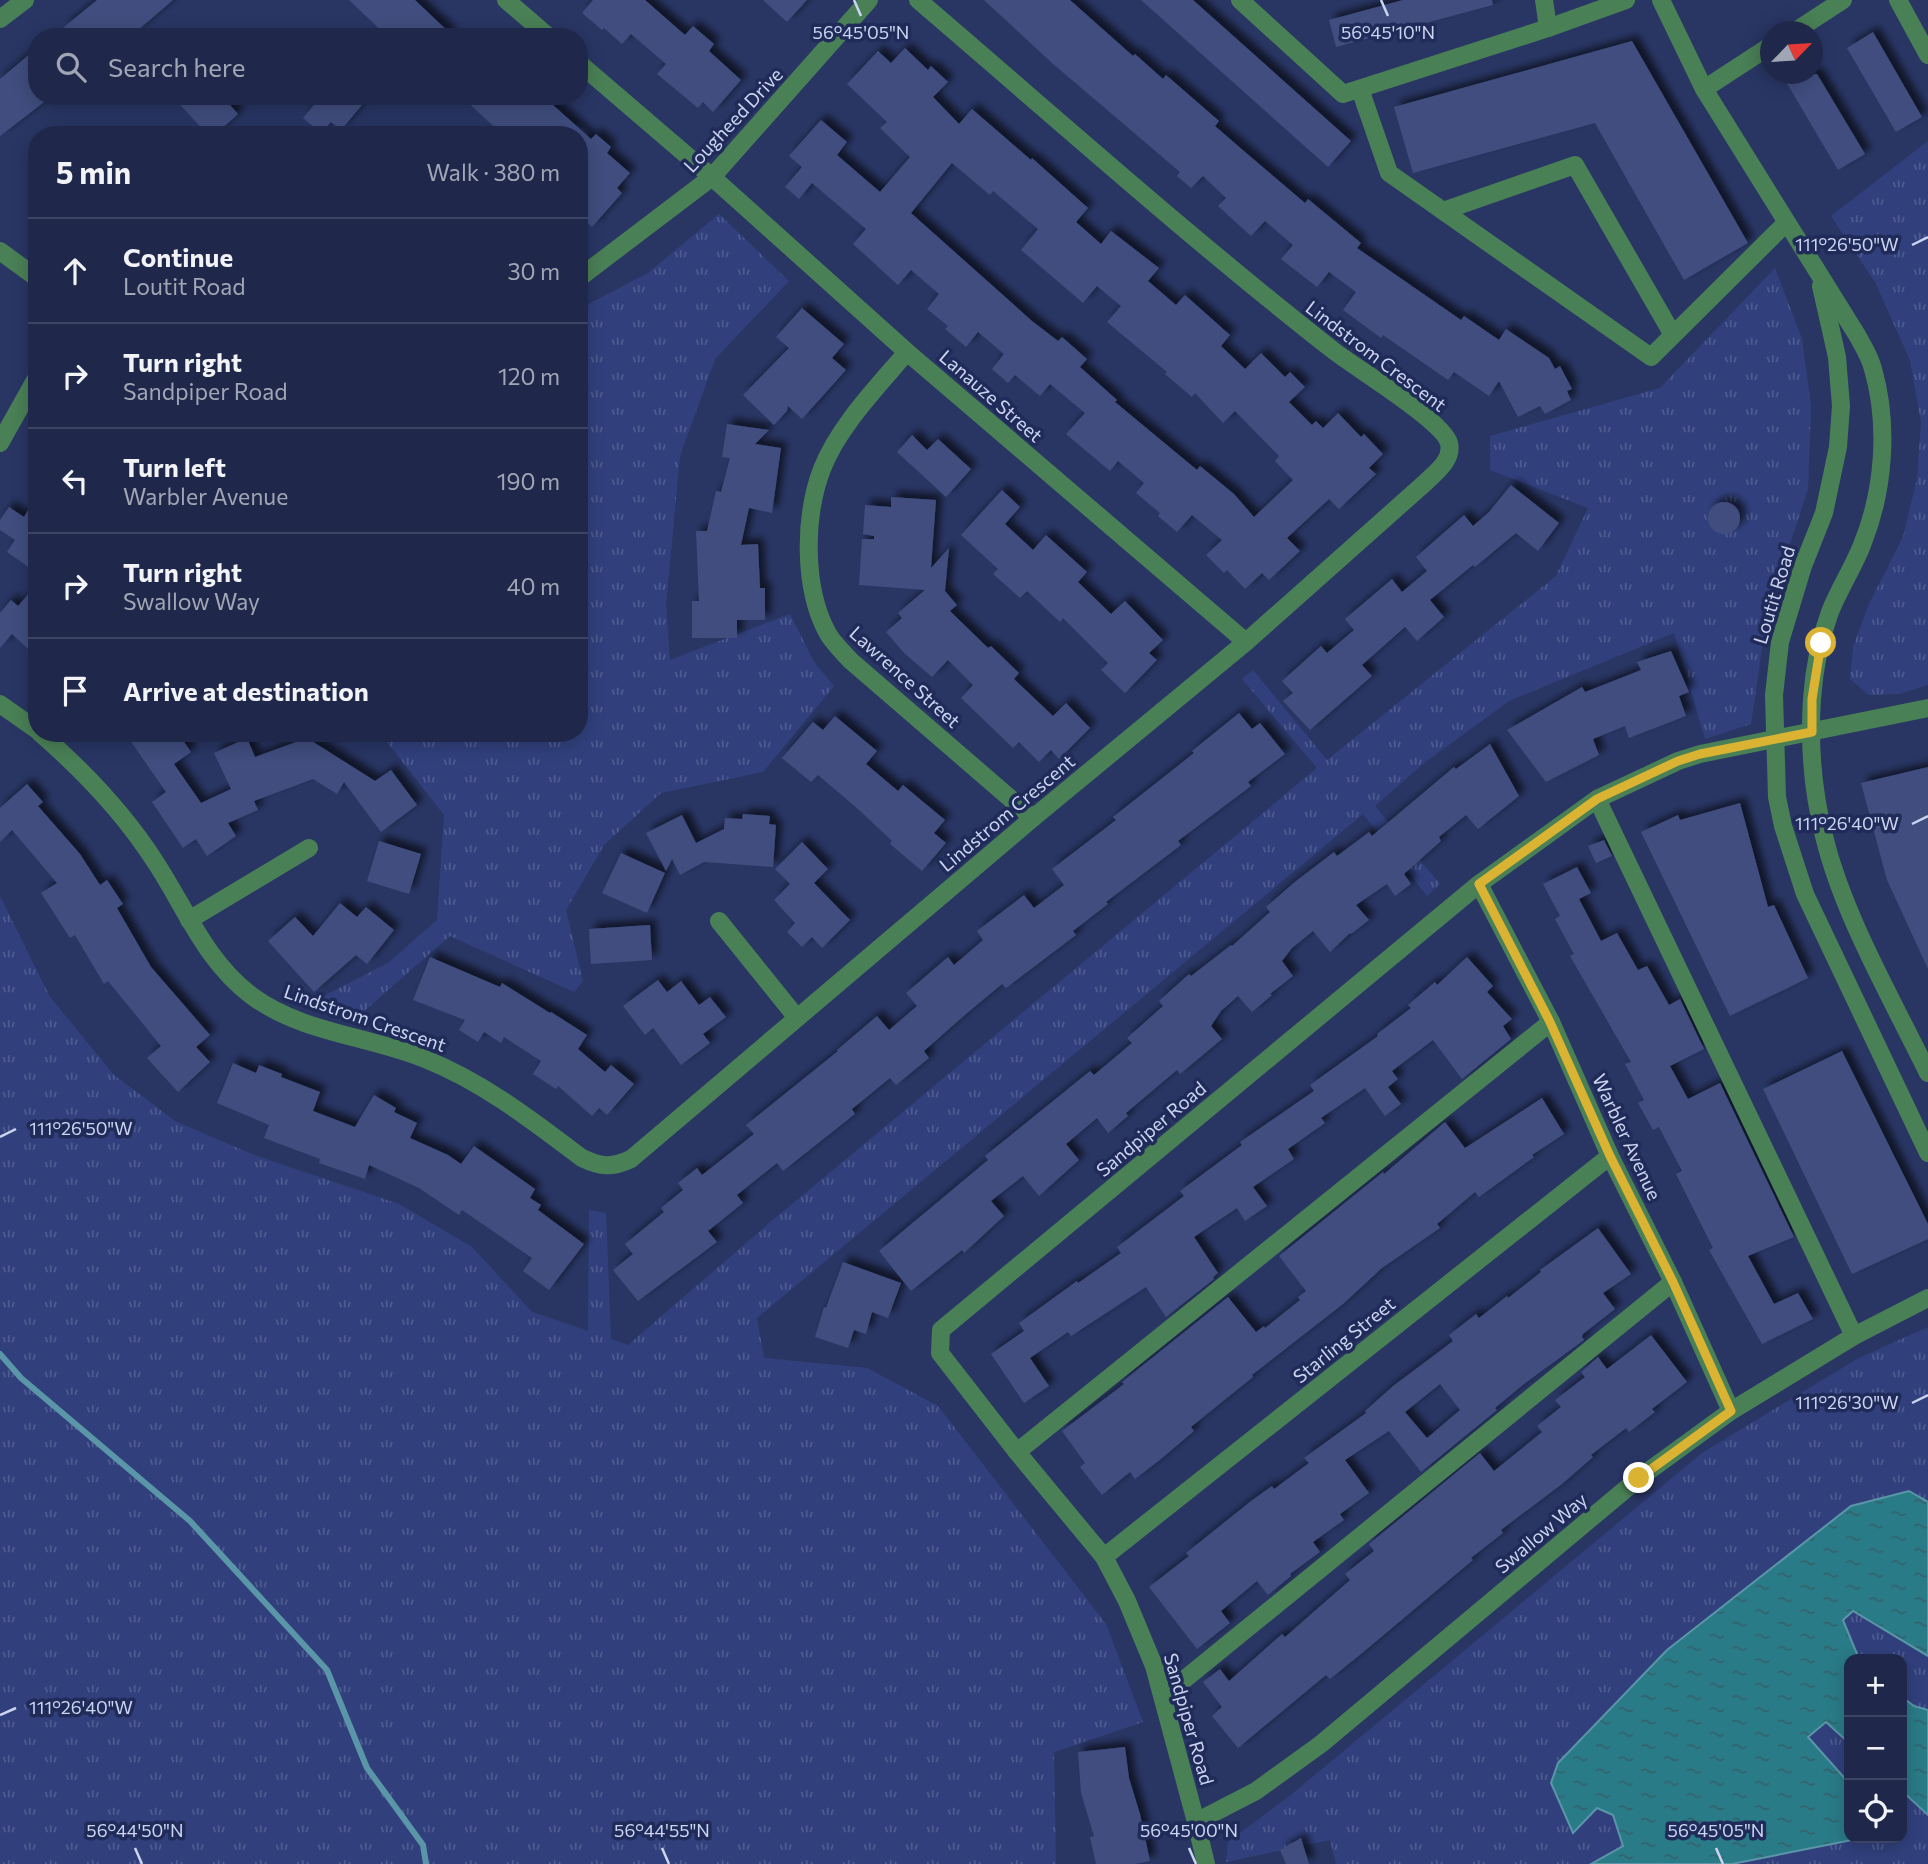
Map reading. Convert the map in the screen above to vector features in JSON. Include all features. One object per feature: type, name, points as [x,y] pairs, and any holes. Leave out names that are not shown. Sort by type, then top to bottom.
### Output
[{"type":"street","points":[[0,19],[25,0]]},
{"type":"street","points":[[506,0],[539,28]]},
{"type":"street","name":"Lougheed Drive","points":[[588,271],[712,177],[869,0]]},
{"type":"street","name":"Lindstrom Crescent","points":[[51,742],[76,764],[129,823],[213,957],[231,978],[261,1002],[308,1024],[403,1051],[436,1064],[501,1100],[582,1158],[607,1167],[619,1165],[631,1159],[1032,818],[1246,642],[1442,467],[1449,456],[1449,443],[1432,422],[1337,354],[1250,285],[918,0]]},
{"type":"street","points":[[1240,0],[1352,92],[1390,173],[1651,356],[1786,223]]},
{"type":"street","points":[[1544,0],[1548,28]]},
{"type":"street","points":[[1352,92],[1626,0]]},
{"type":"street","name":"Loutit Road","points":[[1661,0],[1704,89],[1857,335],[1873,367],[1882,425],[1881,466],[1875,511],[1830,611],[1821,643],[1812,699],[1815,791],[1824,838],[1860,932],[1928,1073]]},
{"type":"street","points":[[1811,21],[1843,0]]},
{"type":"street","points":[[1898,0],[1928,54]]},
{"type":"street","points":[[1704,89],[1760,53]]},
{"type":"street","name":"Lanauze Street","points":[[588,71],[712,177],[907,352],[1246,642]]},
{"type":"street","points":[[1443,211],[1575,165],[1673,335]]},
{"type":"street","points":[[0,251],[28,271]]},
{"type":"street","name":"Loutit Road","points":[[1818,275],[1837,357],[1841,406],[1838,447],[1824,513],[1803,566],[1780,642],[1774,695],[1777,797],[1783,827],[1805,894],[1928,1153]]},
{"type":"street","name":"Lawrence Street","points":[[907,352],[863,404],[822,468],[815,495],[808,562],[815,600],[827,633],[851,661],[1032,818]]},
{"type":"street","points":[[0,443],[28,393]]},
{"type":"street","name":"Lindstrom Crescent","points":[[0,704],[28,724]]},
{"type":"street","name":"Sandpiper Road","points":[[1206,1864],[1164,1696],[1131,1612],[1104,1557],[940,1353],[941,1330],[1479,884],[1597,799],[1678,761],[1700,754],[1928,708]]},
{"type":"street","points":[[1597,799],[1854,1336]]},
{"type":"street","points":[[189,920],[309,848]]},
{"type":"street","name":"Warbler Avenue","points":[[1479,884],[1550,1022],[1610,1156],[1673,1282],[1731,1411]]},
{"type":"street","points":[[719,921],[797,1018]]},
{"type":"street","points":[[1017,1452],[1550,1022]]},
{"type":"street","name":"Starling Street","points":[[1104,1557],[1610,1156]]},
{"type":"street","points":[[1164,1696],[1673,1282]]},
{"type":"street","name":"Swallow Way","points":[[1196,1822],[1256,1791],[1321,1744],[1639,1478],[1731,1411],[1854,1336],[1928,1298]]},
{"type":"green space","points":[[1928,141],[1928,685],[1899,694],[1869,695],[1850,679],[1853,647],[1868,606],[1903,537],[1917,479],[1921,422],[1910,360],[1875,282],[1831,216]]},
{"type":"green space","points":[[719,214],[789,281],[715,359],[680,456],[666,605],[670,660],[790,614],[814,662],[834,686],[763,772],[661,793],[604,845],[566,910],[583,981],[574,992],[450,936],[363,1012],[363,1021],[310,1003],[388,963],[437,920],[444,815],[387,742],[588,742],[588,304],[648,273]]},
{"type":"green space","points":[[1775,268],[1802,339],[1811,406],[1808,489],[1767,614],[1751,724],[1705,739],[1674,633],[1509,701],[1424,763],[1375,806],[1440,884],[1427,896],[1363,814],[757,1318],[764,1358],[867,1368],[938,1406],[1106,1624],[1143,1722],[1054,1752],[1056,1864],[0,1864],[0,896],[50,997],[114,1075],[175,1121],[254,1155],[399,1204],[472,1247],[532,1312],[588,1331],[589,1210],[606,1213],[611,1339],[628,1345],[774,1219],[1317,768],[1242,679],[1253,670],[1327,760],[1556,576],[1588,508],[1490,470],[1490,436],[1660,388]]},
{"type":"green space","points":[[1928,1327],[1928,1864],[1336,1864],[1330,1840],[1226,1862],[1228,1842],[1292,1794],[1702,1453],[1857,1359]]},
{"type":"water","points":[[1909,1491],[1928,1502],[1928,1656],[1853,1611],[1843,1620],[1857,1654],[1844,1654],[1844,1738],[1826,1722],[1808,1737],[1844,1777],[1844,1842],[1732,1864],[1591,1864],[1623,1846],[1613,1815],[1597,1808],[1573,1833],[1551,1783],[1558,1763],[1667,1650],[1851,1506]]},
{"type":"water","points":[[1907,1701],[1928,1710],[1928,1815],[1907,1796]]},
{"type":"building","points":[[97,0],[173,0],[140,28],[64,27]]},
{"type":"building","points":[[349,0],[415,0],[445,28],[379,28]]},
{"type":"building","points":[[593,0],[645,0],[685,35],[693,26],[714,44],[709,51],[741,80],[713,112],[703,102],[698,108],[657,74],[666,64],[631,34],[622,44],[582,13]]},
{"type":"building","points":[[763,0],[807,0],[787,22]]},
{"type":"building","points":[[984,0],[1070,0],[1133,56],[1135,54],[1163,79],[1166,75],[1219,121],[1215,126],[1305,203],[1308,199],[1361,243],[1357,248],[1461,320],[1464,316],[1499,340],[1506,329],[1549,358],[1555,369],[1560,366],[1572,389],[1567,391],[1571,400],[1545,414],[1540,406],[1518,417],[1499,381],[1489,396],[1454,372],[1448,380],[1383,335],[1381,338],[1343,310],[1356,292],[1329,272],[1317,287],[1281,259],[1293,245],[1265,221],[1251,236],[1218,206],[1226,198],[1203,176],[1191,188],[1177,176],[1180,172],[1052,63]]},
{"type":"building","points":[[1141,0],[1193,0],[1351,141],[1328,167]]},
{"type":"building","points":[[1403,0],[1492,0],[1493,5],[1336,47],[1329,20]]},
{"type":"building","points":[[1873,32],[1922,117],[1896,132],[1847,48]]},
{"type":"building","points":[[1632,41],[1748,243],[1684,280],[1595,123],[1413,173],[1394,107]]},
{"type":"building","points":[[905,48],[928,70],[931,66],[948,82],[933,97],[959,124],[972,109],[1031,160],[1032,158],[1088,208],[1076,222],[1101,244],[1111,231],[1159,268],[1148,281],[1176,305],[1185,295],[1230,335],[1221,346],[1245,369],[1261,353],[1285,377],[1290,372],[1305,387],[1289,402],[1312,425],[1316,421],[1323,428],[1338,413],[1361,437],[1364,434],[1383,454],[1369,468],[1376,474],[1339,509],[1329,499],[1287,538],[1300,551],[1269,580],[1262,573],[1245,589],[1227,570],[1224,573],[1206,555],[1222,540],[1192,515],[1177,532],[1136,493],[1144,483],[1118,461],[1110,471],[1066,434],[1085,413],[1050,384],[1040,396],[1015,375],[1008,383],[992,369],[1004,354],[978,332],[966,347],[945,329],[948,326],[927,309],[939,294],[911,270],[898,285],[853,244],[866,229],[812,183],[799,199],[785,187],[802,167],[789,156],[821,120],[847,142],[837,155],[880,192],[910,157],[880,128],[887,122],[847,84],[878,51],[891,63]],"holes":[[[952,163],[990,195],[993,191],[1038,229],[1021,250],[1083,303],[1097,286],[1121,306],[1107,322],[1167,372],[1165,374],[1192,397],[1195,393],[1223,423],[1235,411],[1279,456],[1275,461],[1293,480],[1254,517],[1234,494],[1200,466],[1197,470],[1115,402],[1117,400],[1080,367],[1087,359],[1062,337],[1058,341],[1032,321],[911,213]]]},
{"type":"building","points":[[28,56],[28,105],[40,105],[0,136],[0,79]]},
{"type":"building","points":[[1787,84],[1823,84],[1865,154],[1838,170]]},
{"type":"building","points":[[180,105],[230,105],[238,114],[225,126],[200,126]]},
{"type":"building","points":[[314,105],[362,105],[344,126],[336,126],[331,122],[327,126],[313,126],[303,118]]},
{"type":"building","points":[[471,105],[553,105],[576,126],[493,126]]},
{"type":"building","points":[[596,134],[611,147],[607,153],[630,173],[617,188],[622,193],[592,227],[588,223],[588,136],[591,139]]},
{"type":"building","points":[[802,308],[844,344],[832,358],[846,370],[802,419],[788,406],[787,411],[774,425],[743,395],[789,348],[776,337]]},
{"type":"building","points":[[727,424],[769,430],[755,444],[781,448],[772,513],[749,508],[741,545],[758,544],[760,588],[765,588],[765,620],[737,620],[737,638],[692,638],[692,601],[699,601],[696,531],[707,531],[716,491],[721,492],[730,458],[722,457]]},
{"type":"building","points":[[912,435],[927,450],[938,439],[971,469],[946,497],[897,452]]},
{"type":"building","points":[[1511,485],[1559,523],[1538,551],[1516,533],[1475,567],[1473,565],[1430,600],[1444,617],[1417,641],[1405,627],[1362,665],[1372,676],[1310,730],[1283,701],[1293,693],[1282,681],[1321,646],[1327,653],[1354,630],[1345,619],[1392,579],[1402,592],[1427,571],[1416,557],[1464,515],[1473,526],[1489,512]]},
{"type":"building","points":[[1002,490],[1020,507],[1005,524],[1033,550],[1046,535],[1087,572],[1078,582],[1111,614],[1125,601],[1163,640],[1149,653],[1157,660],[1125,693],[1101,670],[1108,663],[1063,618],[1060,622],[1027,591],[1020,598],[993,574],[998,569],[961,535]]},
{"type":"building","points":[[891,497],[936,500],[931,568],[949,548],[945,591],[957,605],[950,611],[988,648],[991,646],[1019,673],[1014,679],[1053,716],[1066,703],[1090,728],[1059,759],[1051,750],[1039,762],[1019,742],[1013,748],[961,698],[973,685],[948,660],[932,677],[904,653],[886,632],[902,618],[898,613],[925,590],[859,585],[862,539],[874,539],[874,536],[863,534],[865,505],[891,507]]},
{"type":"building","points":[[1724,502],[1735,507],[1740,518],[1735,529],[1724,534],[1713,529],[1708,518],[1713,507]]},
{"type":"building","points":[[9,507],[24,517],[28,510],[28,567],[7,552],[15,540],[0,530],[0,520]]},
{"type":"building","points":[[28,594],[28,649],[12,634],[0,648],[0,613],[11,600],[18,606]]},
{"type":"building","points":[[1671,651],[1689,692],[1679,696],[1686,716],[1629,738],[1625,726],[1593,739],[1599,755],[1546,782],[1507,730],[1582,687],[1585,692],[1641,670],[1637,662]]},
{"type":"building","points":[[1239,713],[1252,729],[1260,723],[1285,754],[1248,782],[1251,786],[1178,841],[1181,845],[1106,902],[1108,904],[1073,931],[1076,935],[1006,988],[1002,984],[966,1014],[924,1051],[929,1058],[896,1085],[890,1078],[852,1109],[855,1114],[783,1171],[777,1163],[737,1195],[743,1203],[708,1231],[717,1242],[638,1301],[613,1270],[633,1254],[625,1244],[664,1212],[661,1208],[683,1190],[678,1183],[697,1168],[702,1175],[754,1134],[746,1125],[877,1016],[889,1030],[917,1006],[906,993],[948,957],[954,965],[983,940],[977,931],[1024,895],[1034,908],[1064,885],[1052,869],[1116,820],[1113,817],[1194,753],[1192,751]]},
{"type":"building","points":[[835,716],[877,751],[866,764],[898,791],[903,785],[945,820],[934,833],[946,843],[922,871],[890,844],[892,841],[858,809],[818,775],[811,782],[782,758],[813,722],[823,730]]},
{"type":"building","points":[[131,742],[184,742],[191,752],[174,764],[201,803],[231,789],[214,753],[238,742],[249,742],[255,757],[296,742],[313,742],[375,781],[391,770],[417,805],[381,832],[344,782],[337,794],[313,779],[254,801],[258,810],[228,823],[236,836],[207,856],[196,839],[183,848],[152,802],[166,792]]},
{"type":"building","points":[[1490,744],[1519,796],[1478,829],[1466,815],[1439,837],[1441,841],[1404,874],[1411,884],[1395,896],[1387,884],[1356,905],[1369,920],[1330,952],[1313,931],[1292,948],[1282,961],[1293,976],[1270,994],[1272,995],[1252,1012],[1238,996],[1221,1011],[1211,1026],[1222,1039],[1180,1074],[1177,1070],[1126,1113],[1128,1116],[1108,1133],[1097,1118],[1066,1144],[1079,1160],[1039,1196],[1023,1176],[991,1201],[1004,1216],[964,1253],[962,1250],[911,1291],[879,1251],[988,1160],[985,1156],[1090,1071],[1094,1075],[1132,1043],[1127,1038],[1163,1006],[1159,1001],[1189,974],[1191,976],[1232,946],[1270,912],[1266,907],[1296,881],[1334,852],[1337,856],[1369,832],[1372,836],[1454,767],[1456,769]]},
{"type":"building","points":[[1928,767],[1928,969],[1887,880],[1861,783]]},
{"type":"building","points":[[27,784],[43,802],[38,806],[80,854],[100,885],[107,880],[123,904],[117,908],[151,967],[210,1035],[196,1047],[210,1062],[178,1092],[147,1058],[161,1046],[108,981],[104,984],[75,935],[70,938],[41,893],[57,883],[12,830],[0,842],[0,808]]},
{"type":"building","points":[[1740,803],[1768,907],[1774,905],[1808,978],[1730,1016],[1641,832],[1678,815],[1680,820]]},
{"type":"building","points":[[743,814],[770,816],[769,824],[776,825],[773,867],[704,862],[680,875],[672,859],[666,871],[646,833],[682,815],[696,843],[724,829],[725,818],[742,819]]},
{"type":"building","points":[[1604,840],[1612,856],[1596,863],[1588,846]]},
{"type":"building","points":[[379,841],[421,854],[409,894],[367,881]]},
{"type":"building","points":[[802,842],[828,869],[814,883],[850,920],[822,948],[812,937],[802,947],[787,932],[795,923],[774,900],[790,884],[775,869]]},
{"type":"building","points":[[621,853],[665,873],[647,913],[602,893]]},
{"type":"building","points":[[1577,867],[1591,893],[1579,899],[1601,941],[1617,933],[1638,970],[1647,966],[1669,1005],[1680,999],[1704,1049],[1670,1066],[1688,1099],[1720,1083],[1794,1237],[1748,1256],[1774,1304],[1798,1293],[1813,1319],[1762,1344],[1709,1250],[1713,1248],[1676,1174],[1682,1171],[1659,1127],[1653,1130],[1638,1103],[1644,1100],[1625,1064],[1631,1062],[1570,956],[1574,954],[1555,919],[1560,916],[1543,884]]},
{"type":"building","points":[[340,903],[357,917],[366,907],[394,930],[367,964],[356,955],[314,992],[268,941],[295,917],[313,936]]},
{"type":"building","points":[[650,925],[652,960],[591,964],[589,929]]},
{"type":"building","points":[[430,957],[500,987],[502,983],[551,1012],[587,1035],[578,1049],[605,1072],[611,1065],[634,1084],[607,1115],[599,1108],[592,1116],[558,1086],[556,1089],[533,1074],[541,1061],[504,1037],[501,1043],[484,1032],[478,1042],[459,1030],[465,1020],[413,1000]]},
{"type":"building","points":[[1467,957],[1493,986],[1487,992],[1512,1019],[1503,1026],[1511,1039],[1462,1079],[1433,1040],[1392,1071],[1398,1079],[1388,1087],[1401,1104],[1385,1116],[1365,1088],[1321,1118],[1325,1123],[1288,1149],[1294,1159],[1253,1187],[1267,1206],[1245,1221],[1237,1208],[1194,1237],[1218,1273],[1214,1279],[1166,1317],[1146,1287],[1071,1336],[1068,1332],[1030,1358],[1049,1386],[1024,1403],[991,1354],[1024,1331],[1019,1323],[1121,1253],[1117,1247],[1184,1196],[1180,1191],[1242,1145],[1240,1142],[1314,1091],[1310,1085],[1378,1036],[1377,1034],[1411,1008],[1408,1005],[1435,982],[1437,985]]},
{"type":"building","points":[[658,980],[667,992],[681,981],[699,1005],[710,997],[726,1017],[703,1034],[710,1043],[681,1065],[653,1028],[645,1035],[623,1006]]},
{"type":"building","points":[[1842,1051],[1928,1224],[1928,1239],[1852,1274],[1763,1089]]},
{"type":"building","points":[[233,1063],[256,1073],[259,1065],[320,1092],[313,1111],[355,1127],[374,1095],[396,1108],[394,1112],[417,1123],[410,1138],[448,1155],[461,1164],[474,1146],[535,1189],[530,1198],[541,1205],[538,1210],[584,1244],[549,1290],[523,1271],[532,1258],[462,1210],[459,1215],[419,1188],[369,1165],[365,1179],[319,1163],[320,1159],[264,1138],[269,1125],[217,1103]]},
{"type":"building","points":[[1542,1098],[1564,1134],[1532,1155],[1534,1157],[1479,1197],[1475,1192],[1437,1224],[1440,1228],[1382,1268],[1343,1304],[1252,1375],[1253,1377],[1191,1427],[1194,1431],[1161,1459],[1135,1479],[1130,1472],[1102,1495],[1080,1467],[1085,1463],[1062,1431],[1124,1384],[1122,1382],[1228,1297],[1256,1332],[1300,1300],[1298,1297],[1306,1291],[1279,1256],[1383,1172],[1384,1174],[1445,1122],[1465,1148]]},
{"type":"building","points":[[1598,1228],[1631,1274],[1603,1293],[1615,1309],[1583,1334],[1584,1340],[1524,1384],[1495,1408],[1497,1410],[1421,1472],[1389,1431],[1345,1460],[1369,1493],[1340,1514],[1344,1520],[1313,1542],[1320,1552],[1290,1574],[1291,1576],[1268,1595],[1257,1581],[1221,1611],[1230,1623],[1197,1649],[1149,1587],[1189,1556],[1186,1553],[1251,1501],[1272,1486],[1274,1489],[1309,1463],[1304,1458],[1366,1413],[1365,1411],[1393,1386],[1453,1341],[1449,1335],[1476,1314],[1479,1318],[1507,1296],[1508,1298],[1541,1272],[1540,1270]],"holes":[[[1440,1384],[1460,1410],[1427,1438],[1405,1412]]]},
{"type":"building","points":[[843,1262],[901,1283],[888,1318],[872,1312],[866,1334],[854,1330],[848,1348],[815,1337]]},
{"type":"building","points":[[1651,1335],[1687,1382],[1652,1409],[1655,1412],[1629,1432],[1626,1428],[1591,1455],[1593,1457],[1562,1484],[1501,1530],[1503,1533],[1471,1558],[1473,1560],[1361,1654],[1330,1679],[1326,1675],[1238,1748],[1212,1716],[1222,1707],[1203,1682],[1220,1669],[1229,1681],[1282,1634],[1285,1637],[1350,1580],[1345,1574],[1374,1551],[1369,1544],[1480,1453],[1494,1471],[1542,1432],[1537,1426],[1561,1407],[1555,1400],[1585,1377],[1581,1372],[1598,1357],[1607,1369]]},
{"type":"building","points":[[1125,1747],[1129,1778],[1150,1861],[1135,1864],[1096,1864],[1090,1837],[1094,1836],[1081,1793],[1078,1752]]},
{"type":"building","points":[[1301,1838],[1309,1864],[1286,1864],[1280,1850]]},
{"type":"waterway","points":[[0,1354],[21,1378],[190,1521],[327,1670],[367,1768],[423,1845],[426,1864]]},
{"type":"route","points":[[1639,1478],[1731,1411],[1673,1282],[1610,1156],[1550,1022],[1479,884],[1597,799],[1678,761],[1700,754],[1812,732],[1815,667],[1821,643]]}]
